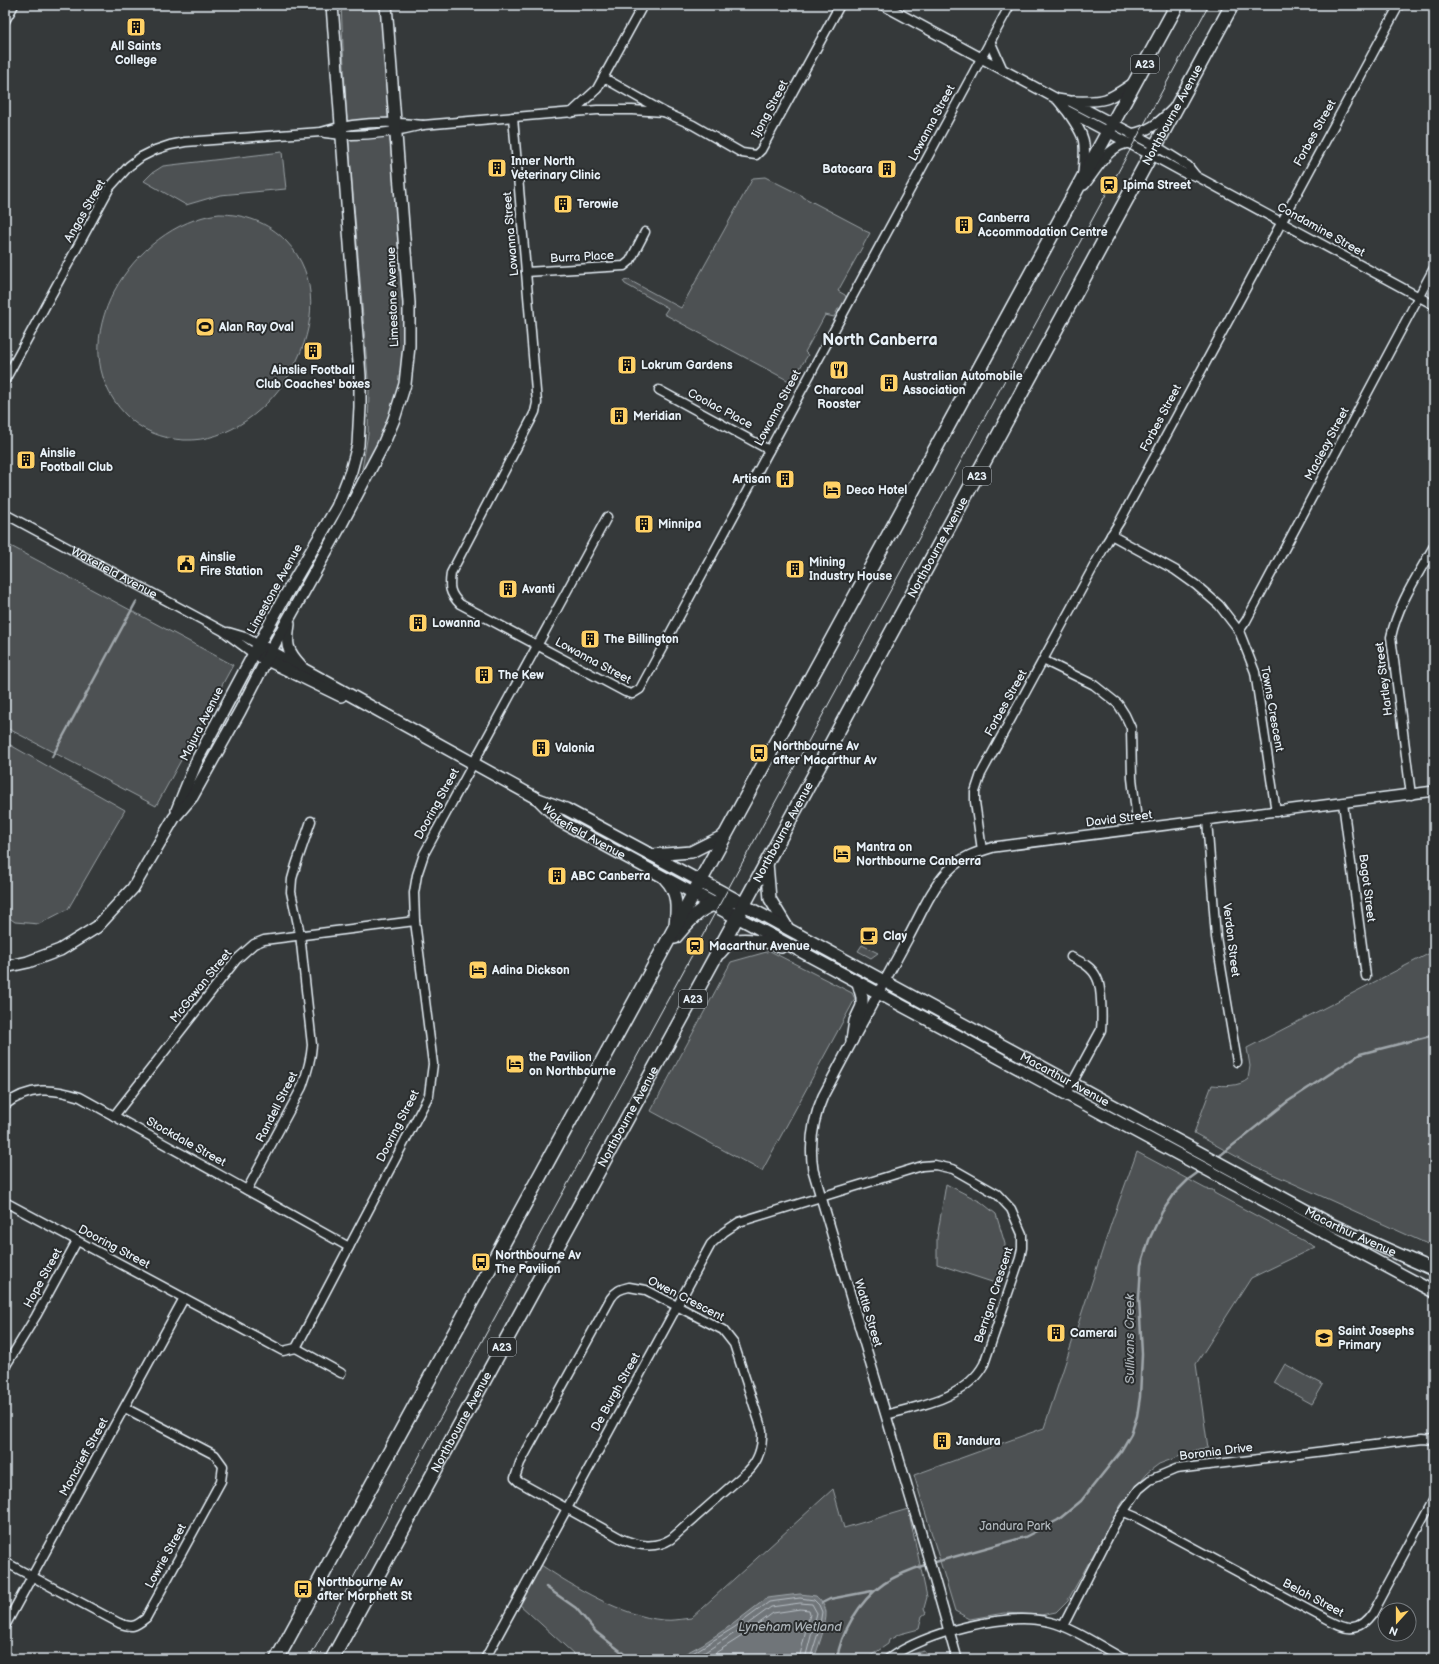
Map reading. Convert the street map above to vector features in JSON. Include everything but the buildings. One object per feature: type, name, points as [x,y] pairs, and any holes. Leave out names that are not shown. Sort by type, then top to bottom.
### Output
[{"type":"highway","name":"A23","points":[[277,1659],[1070,201],[1112,130],[1135,82],[1177,5]]},
{"type":"highway","name":"Northbourne Avenue","points":[[332,1659],[713,962],[737,917],[740,903],[767,862],[1152,148],[1178,104],[1232,5]]},
{"type":"highway","name":"Macarthur Avenue","points":[[700,881],[740,903]]},
{"type":"highway","name":"Wakefield Avenue","points":[[693,893],[737,917]]},
{"type":"highway","points":[[658,957],[698,912],[713,904],[724,901],[740,903]]},
{"type":"main road","name":"Limestone Avenue","points":[[257,649],[337,507],[351,471],[358,445],[360,376],[332,5]]},
{"type":"main road","name":"Limestone Avenue","points":[[269,656],[383,445],[405,384],[409,346],[409,303],[386,5]]},
{"type":"main road","points":[[290,617],[287,640],[288,646],[293,656],[305,670]]},
{"type":"main road","name":"Wakefield Avenue","points":[[257,649],[327,690],[387,716]]},
{"type":"main road","name":"Majura Avenue","points":[[5,967],[28,962],[60,950],[96,927],[134,888],[174,818],[198,758],[257,649]]},
{"type":"main road","name":"Wakefield Avenue","points":[[269,656],[305,670],[538,799],[566,809],[700,881]]},
{"type":"main road","name":"Majura Avenue","points":[[174,818],[192,797],[269,656]]},
{"type":"main road","points":[[227,704],[240,711]]},
{"type":"main road","points":[[198,758],[210,765]]},
{"type":"main road","name":"Wakefield Avenue","points":[[538,799],[560,821],[693,893]]},
{"type":"main road","points":[[651,855],[691,852],[725,835]]},
{"type":"main road","points":[[767,862],[770,899],[788,928]]},
{"type":"main road","points":[[664,878],[673,888],[675,895],[677,910],[675,926]]},
{"type":"main road","name":"Macarthur Avenue","points":[[740,903],[788,928],[882,986],[1066,1095],[1434,1292]]},
{"type":"main road","name":"Macarthur Avenue","points":[[737,917],[858,983],[882,986],[1071,1084],[1333,1225],[1434,1270]]},
{"type":"main road","points":[[713,962],[728,945],[737,940],[773,942],[786,949],[813,958]]},
{"type":"main road","points":[[852,1040],[855,1021],[862,1006],[862,997],[858,983]]},
{"type":"main road","points":[[1328,1236],[1333,1225]]},
{"type":"street","points":[[5,21],[14,5]]},
{"type":"street","points":[[571,112],[597,89],[643,5]]},
{"type":"street","name":"Ijong Street","points":[[604,78],[664,112],[693,125],[742,153],[756,154],[761,150],[840,5]]},
{"type":"street","points":[[883,5],[1068,105],[1112,130],[1128,143],[1152,148]]},
{"type":"street","name":"Lowanna Street","points":[[513,117],[537,403],[535,412],[451,573],[450,585],[452,596],[460,604],[629,694],[640,689],[1010,5]]},
{"type":"street","name":"Forbes Street","points":[[982,850],[975,792],[981,774],[1120,521],[1399,5]]},
{"type":"street","points":[[990,42],[1002,69]]},
{"type":"street","points":[[1068,105],[1104,101],[1112,98],[1135,82]]},
{"type":"street","points":[[1112,130],[1133,134],[1153,127],[1178,104]]},
{"type":"street","points":[[1068,105],[1085,143],[1083,178]]},
{"type":"street","name":"Ijong Street","points":[[342,131],[597,110],[664,112]]},
{"type":"street","points":[[1112,130],[1133,134],[1152,148]]},
{"type":"street","name":"Angas Street","points":[[5,380],[110,187],[129,166],[154,150],[180,143],[342,131]]},
{"type":"street","points":[[1070,201],[1089,179],[1102,160],[1119,146],[1128,143],[1152,148]]},
{"type":"street","name":"Condamine Street","points":[[1152,148],[1188,166],[1196,176],[1434,305]]},
{"type":"street","name":"Burra Place","points":[[526,272],[624,266],[630,261],[645,232]]},
{"type":"street","name":"Macleay Street","points":[[1239,631],[1250,614],[1434,268]]},
{"type":"street","name":"Coolac Place","points":[[659,390],[769,450]]},
{"type":"street","name":"Wakefield Avenue","points":[[5,514],[223,631],[245,638],[257,649]]},
{"type":"street","name":"Dooring Street","points":[[5,1202],[283,1351],[296,1348],[429,1095],[433,1064],[415,921],[414,893],[416,879],[424,854],[607,517]]},
{"type":"street","name":"Towns Crescent","points":[[1111,535],[1175,570],[1196,585],[1219,605],[1239,631],[1255,672],[1276,812]]},
{"type":"street","name":"Hartley Street","points":[[1411,795],[1390,637],[1394,621],[1434,546]]},
{"type":"street","points":[[1043,660],[1094,685],[1118,704],[1131,728],[1132,778],[1138,829]]},
{"type":"street","name":"David Street","points":[[882,986],[937,887],[949,870],[963,859],[982,850],[994,847],[1207,820],[1432,793]]},
{"type":"street","name":"Bagot Street","points":[[1344,803],[1366,976]]},
{"type":"street","name":"Verdon Street","points":[[1207,820],[1216,937],[1237,1062]]},
{"type":"street","name":"Randell Street","points":[[247,1190],[302,1087],[308,1070],[312,1044],[300,934],[291,892],[292,879],[311,821]]},
{"type":"street","name":"McGowan Street","points":[[114,1116],[236,960],[244,951],[254,944],[264,940],[300,934],[415,921]]},
{"type":"street","points":[[1066,1095],[1101,1030],[1102,1020],[1098,978],[1085,963],[1071,957]]},
{"type":"street","name":"Wattle Street","points":[[882,986],[852,1040],[815,1113],[810,1150],[813,1170],[957,1659]]},
{"type":"street","name":"Stockdale Street","points":[[5,1105],[13,1098],[45,1090],[60,1090],[80,1097],[349,1247]]},
{"type":"street","name":"Berrigan Crescent","points":[[821,1197],[922,1166],[935,1165],[953,1169],[997,1194],[1011,1209],[1022,1234],[1020,1258],[984,1364],[979,1373],[962,1389],[942,1398],[886,1415]]},
{"type":"street","name":"De Burgh Street","points":[[485,1659],[711,1244],[724,1232],[739,1222],[821,1197]]},
{"type":"street","name":"Hope Street","points":[[5,1367],[36,1316],[77,1241]]},
{"type":"street","name":"Owen Crescent","points":[[629,1287],[646,1290],[723,1330],[734,1344],[762,1430],[762,1446],[756,1460],[748,1471],[678,1533],[664,1543],[660,1544],[647,1546],[631,1542],[567,1508],[519,1482],[515,1478],[520,1463],[615,1292],[629,1287]]},
{"type":"street","name":"Moncrieff Street","points":[[5,1626],[184,1298]]},
{"type":"street","points":[[296,1348],[341,1372]]},
{"type":"street","name":"Lowrie Street","points":[[5,1562],[129,1628],[146,1618],[218,1488],[221,1481],[223,1466],[215,1455],[124,1408]]},
{"type":"street","name":"Boronia Drive","points":[[1062,1626],[1115,1524],[1139,1489],[1145,1483],[1176,1469],[1423,1439],[1434,1440]]},
{"type":"street","name":"Belah Street","points":[[1124,1512],[1136,1517],[1318,1615],[1349,1629],[1363,1625],[1372,1613],[1434,1498]]},
{"type":"street","points":[[888,1659],[914,1644],[949,1632],[969,1626],[1007,1619],[1020,1619],[1050,1622],[1062,1626],[1124,1659]]},
{"type":"green space","points":[[341,5],[380,5],[405,336],[402,383],[383,435],[363,475],[362,469],[368,434],[369,390],[346,108]]},
{"type":"green space","points":[[282,152],[286,189],[220,195],[186,205],[144,181],[152,173],[163,166]]},
{"type":"green space","points":[[765,177],[870,233],[838,291],[845,295],[848,301],[843,308],[838,309],[834,317],[825,315],[805,352],[808,355],[798,371],[796,379],[789,381],[664,314],[668,308],[625,284],[623,281],[629,280],[681,308],[753,178]]},
{"type":"green space","name":"Alan Ray Oval","points":[[219,214],[228,214],[255,220],[279,234],[286,241],[304,270],[311,302],[306,335],[293,368],[273,397],[246,420],[216,435],[184,440],[168,438],[152,433],[131,420],[125,414],[106,385],[99,354],[102,322],[114,291],[134,263],[158,239],[187,223]]},
{"type":"green space","points":[[5,543],[233,665],[156,806],[5,727]]},
{"type":"green space","points":[[5,742],[125,810],[68,909],[39,924],[15,922],[5,915]]},
{"type":"green space","points":[[862,945],[878,953],[871,958],[858,951]]},
{"type":"green space","points":[[770,951],[852,993],[855,999],[762,1171],[651,1111],[731,962]]},
{"type":"green space","points":[[1434,951],[1434,1247],[1248,1163],[1194,1133],[1212,1085],[1236,1085],[1248,1079],[1250,1066],[1247,1048]]},
{"type":"green space","name":"Jandura Park","points":[[1137,1152],[1206,1189],[1213,1190],[1214,1193],[1315,1247],[1251,1278],[1196,1364],[1208,1448],[1199,1449],[1159,1464],[1147,1473],[1122,1503],[1068,1600],[1056,1612],[1041,1615],[1004,1613],[970,1619],[955,1611],[914,1475],[1044,1428],[1112,1221]]},
{"type":"green space","points":[[946,1184],[981,1202],[996,1214],[1005,1244],[1004,1257],[995,1283],[937,1264],[937,1238]]},
{"type":"green space","points":[[1285,1364],[1323,1385],[1312,1404],[1274,1383]]},
{"type":"green space","points":[[833,1489],[844,1528],[908,1509],[927,1597],[924,1608],[926,1613],[922,1616],[919,1629],[900,1634],[889,1640],[888,1644],[869,1657],[866,1656],[863,1659],[573,1659],[575,1655],[519,1604],[541,1565],[583,1591],[615,1607],[631,1613],[663,1620],[691,1618]]},
{"type":"green space","points":[[924,1651],[930,1659],[904,1659],[911,1654]]},
{"type":"water","name":"Lyneham Wetland","points":[[800,1594],[816,1596],[821,1601],[826,1612],[824,1629],[814,1659],[675,1659],[703,1644],[733,1624],[767,1598]]},
{"type":"waterway","points":[[52,757],[136,602]]},
{"type":"waterway","name":"Sullivans Creek","points":[[1217,1158],[1287,1102],[1360,1054],[1434,1035]]},
{"type":"waterway","name":"Sullivans Creek","points":[[932,1563],[1025,1537],[1058,1520],[1081,1501],[1121,1451],[1131,1434],[1137,1416],[1140,1397],[1142,1354],[1139,1299],[1141,1265],[1149,1240],[1162,1212],[1175,1193],[1189,1179],[1200,1171]]},
{"type":"waterway","name":"Sullivans Creek","points":[[837,1659],[847,1628],[867,1598],[875,1590],[894,1578],[915,1568],[928,1564]]},
{"type":"waterway","points":[[546,1587],[576,1608],[596,1632],[623,1653],[628,1659]]},
{"type":"waterway","points":[[822,1603],[830,1599],[872,1591]]},
{"type":"tram line","points":[[309,1659],[1209,5]]},
{"type":"place","name":"All Saints College","points":[[136,27]]},
{"type":"place","name":"Inner North Veterinary Clinic","points":[[497,168]]},
{"type":"place","name":"Batocara","points":[[887,169]]},
{"type":"place","name":"Ipima Street","points":[[1109,185]]},
{"type":"place","name":"Terowie","points":[[563,204]]},
{"type":"place","name":"Canberra Accommodation Centre","points":[[964,225]]},
{"type":"place","name":"Alan Ray Oval","points":[[205,327]]},
{"type":"place","name":"Ainslie Football Club Coaches' boxes","points":[[313,351]]},
{"type":"place","name":"Lokrum Gardens","points":[[627,365]]},
{"type":"place","name":"Charcoal Rooster","points":[[839,370]]},
{"type":"place","name":"Australian Automobile Association","points":[[889,383]]},
{"type":"place","name":"Meridian","points":[[619,416]]},
{"type":"place","name":"Ainslie Football Club","points":[[26,460]]},
{"type":"place","name":"Artisan","points":[[785,479]]},
{"type":"place","name":"Deco Hotel","points":[[832,490]]},
{"type":"place","name":"Minnipa","points":[[644,524]]},
{"type":"place","name":"Ainslie Fire Station","points":[[186,564]]},
{"type":"place","name":"Mining Industry House","points":[[795,569]]},
{"type":"place","name":"Avanti","points":[[508,589]]},
{"type":"place","name":"Lowanna","points":[[418,623]]},
{"type":"place","name":"The Billington","points":[[590,639]]},
{"type":"place","name":"The Kew","points":[[484,675]]},
{"type":"place","name":"Valonia","points":[[541,748]]},
{"type":"place","name":"Northbourne Av after Macarthur Av","points":[[759,753]]},
{"type":"place","name":"Mantra on Northbourne Canberra","points":[[842,854]]},
{"type":"place","name":"ABC Canberra","points":[[557,876]]},
{"type":"place","name":"Clay","points":[[869,936]]},
{"type":"place","name":"Macarthur Avenue","points":[[695,946]]},
{"type":"place","name":"Adina Dickson","points":[[478,970]]},
{"type":"place","name":"the Pavilion on Northbourne","points":[[515,1064]]},
{"type":"place","name":"Northbourne Av The Pavilion","points":[[481,1262]]},
{"type":"place","name":"Camerai","points":[[1056,1333]]},
{"type":"place","name":"Saint Josephs Primary","points":[[1324,1338]]},
{"type":"place","name":"Jandura","points":[[942,1441]]},
{"type":"place","name":"Northbourne Av after Morphett St","points":[[303,1589]]},
{"type":"district","name":"North Canberra","points":[[880,340]]}]
